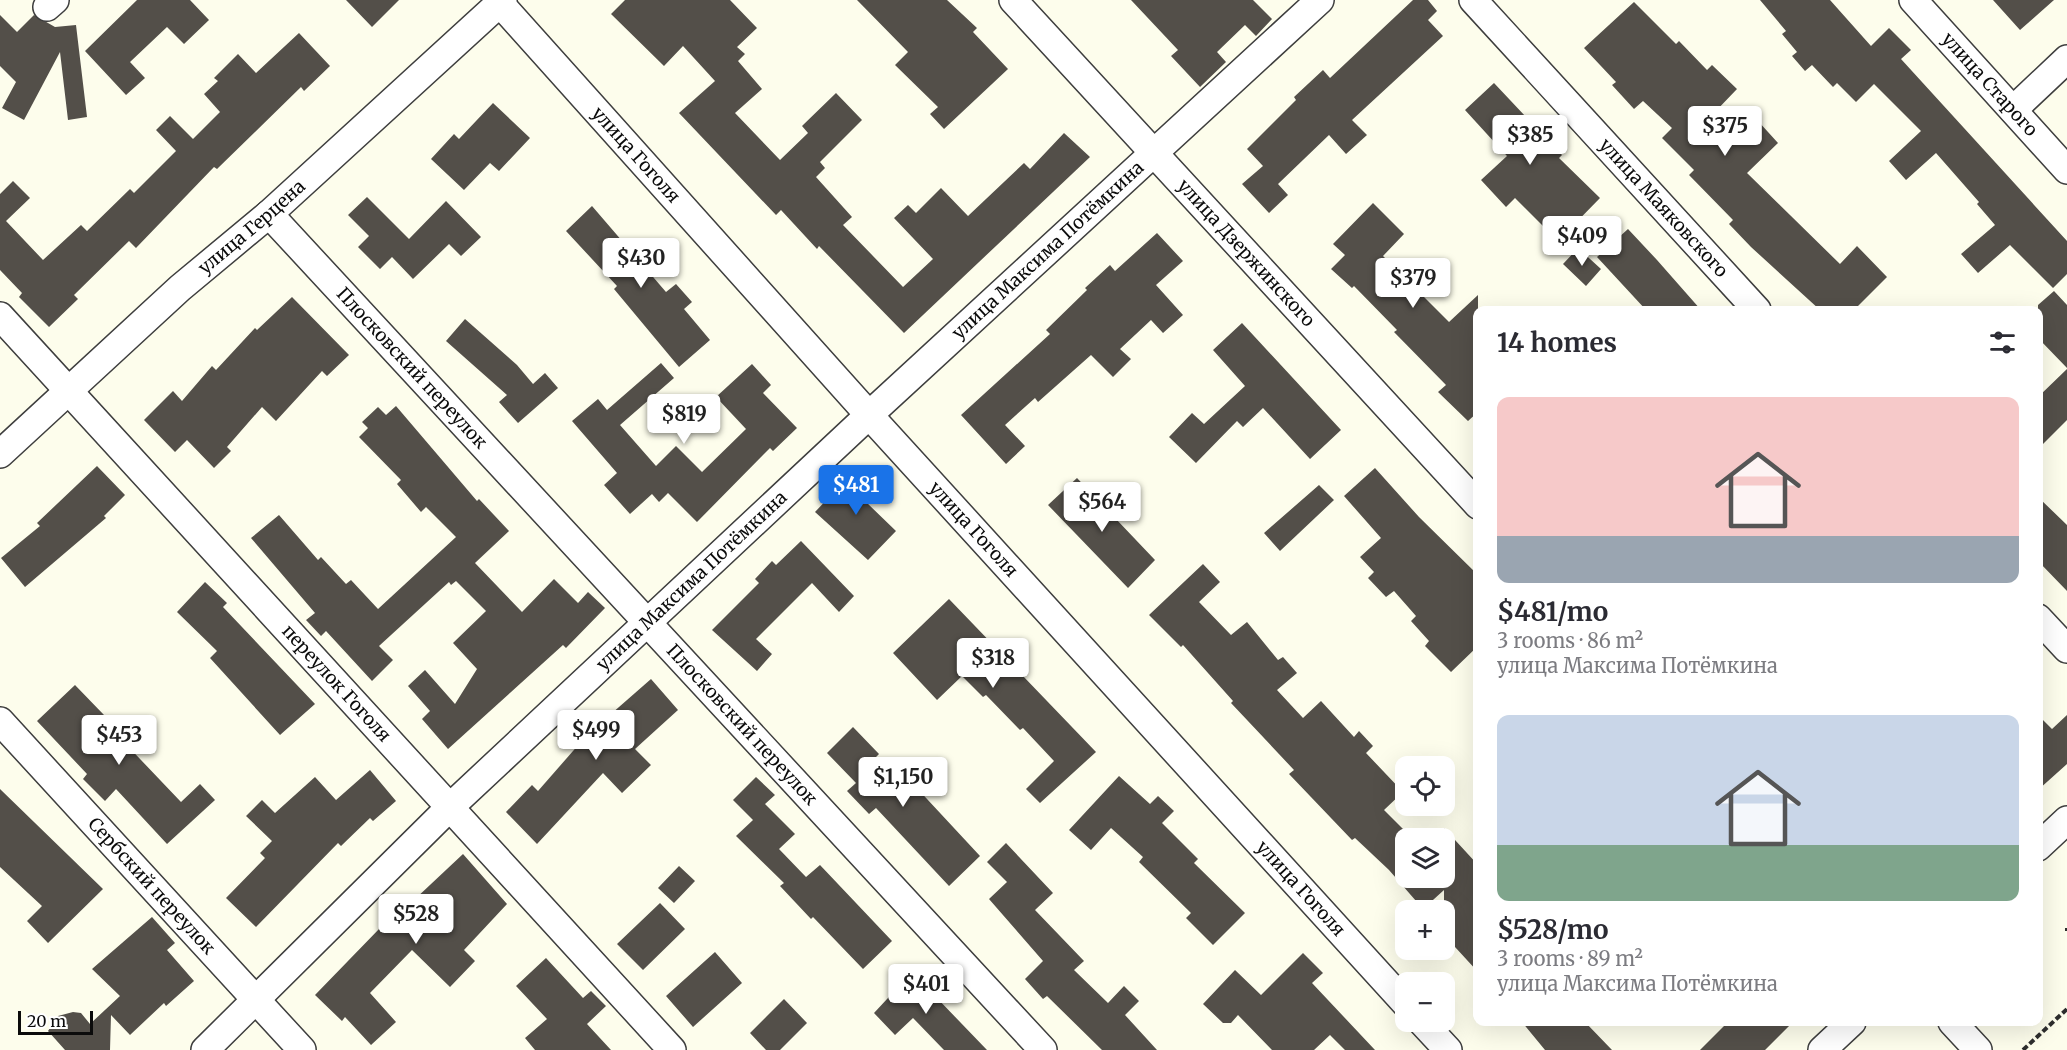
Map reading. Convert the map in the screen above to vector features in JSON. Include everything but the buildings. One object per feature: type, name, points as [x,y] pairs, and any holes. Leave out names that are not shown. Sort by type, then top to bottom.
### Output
[{"type":"street","name":"улица Дзержинского","points":[[1012,0],[1473,500]]},
{"type":"street","name":"улица Максима Потёмкина","points":[[205,1050],[448,809],[869,415],[1320,0]]},
{"type":"street","name":"улица Маяковского","points":[[1473,0],[1753,306]]},
{"type":"street","name":"улица Старого","points":[[1913,0],[2067,170]]},
{"type":"street","name":"улица Герцена","points":[[0,454],[180,288],[269,214],[500,1]]},
{"type":"street","name":"улица Гоголя","points":[[500,1],[869,415],[1395,992]]},
{"type":"street","points":[[2013,110],[2067,60]]},
{"type":"street","name":"Плосковский переулок","points":[[269,214],[646,624],[1043,1050]]},
{"type":"street","name":"переулок Гоголя","points":[[0,316],[448,809],[672,1050]]},
{"type":"street","points":[[2043,623],[2067,649]]},
{"type":"street","name":"Сербский переулок","points":[[0,721],[302,1050]]},
{"type":"street","points":[[2043,842],[2067,820]]},
{"type":"street","points":[[1822,1050],[1848,1026]]},
{"type":"street","points":[[1956,1026],[1978,1050]]},
{"type":"street","points":[[1431,1032],[1448,1050]]},
{"type":"path","points":[[2024,1050],[2067,1009]]}]
